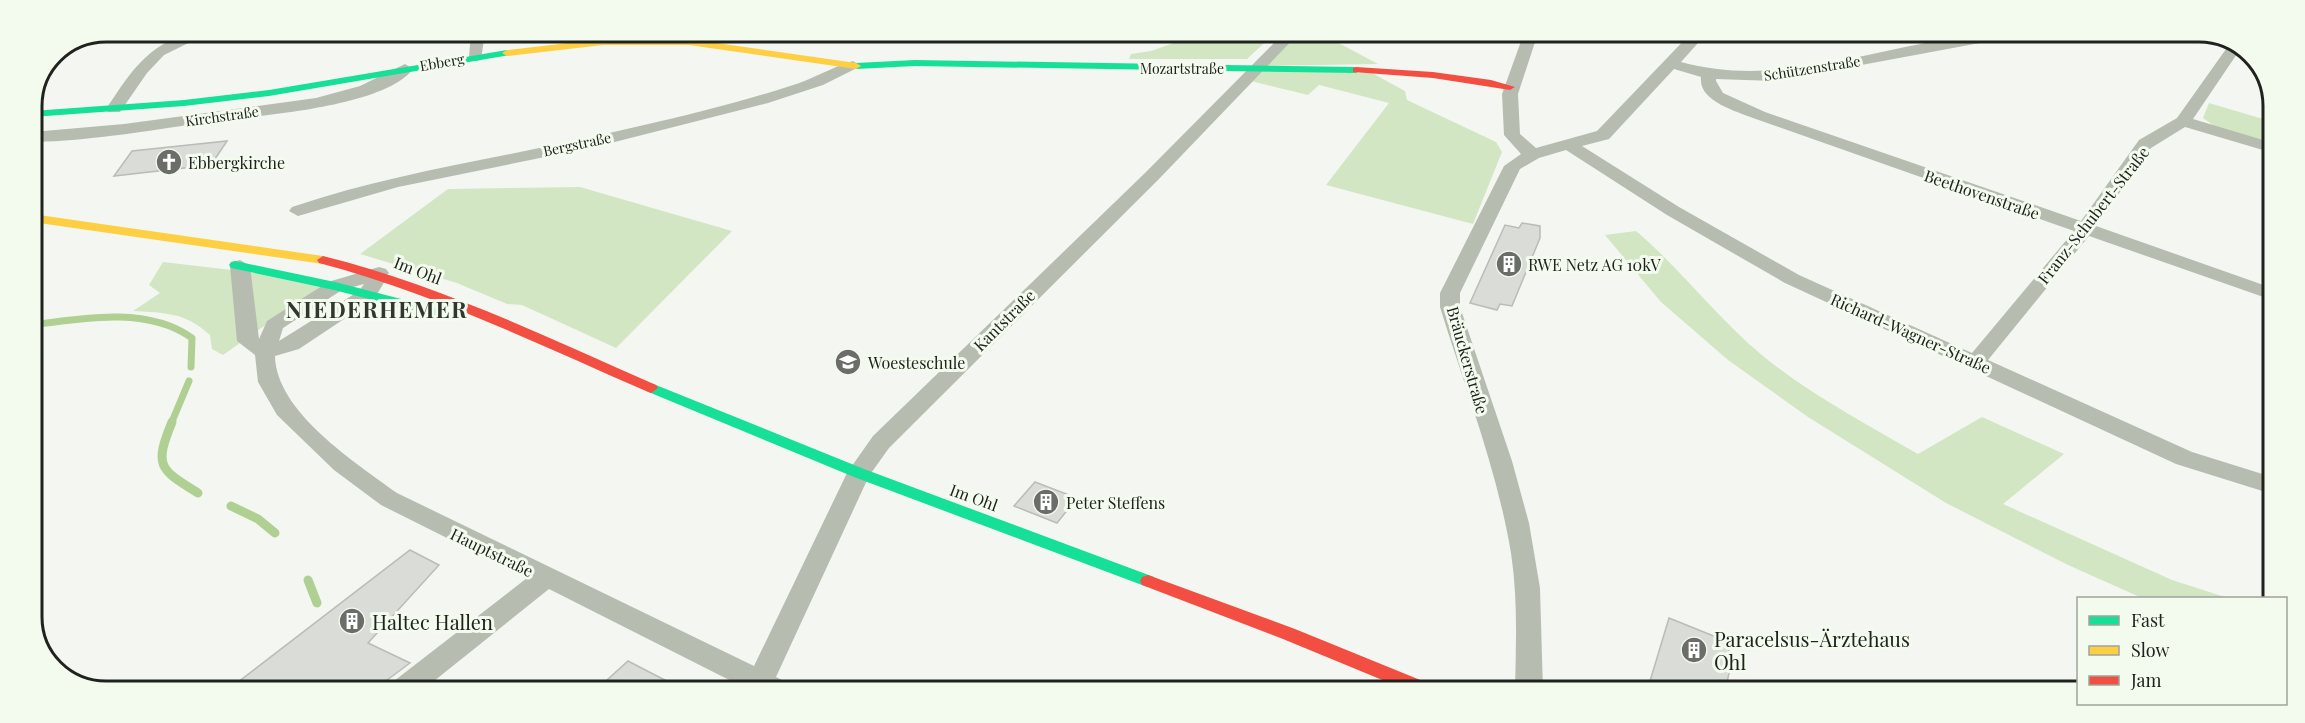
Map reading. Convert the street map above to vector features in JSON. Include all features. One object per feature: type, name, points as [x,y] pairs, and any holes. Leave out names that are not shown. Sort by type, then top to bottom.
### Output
[{"type":"main road","name":"Ebberg","points":[[42,113],[114,109],[268,93],[476,57],[603,42],[689,42],[853,66]]},
{"type":"main road","name":"Mozartstraße","points":[[853,66],[915,63],[1062,67],[1394,70],[1470,79],[1510,87]]},
{"type":"main road","points":[[42,219],[302,255],[379,273]]},
{"type":"main road","name":"Hauptstraße","points":[[217,263],[367,294]]},
{"type":"main road","name":"Im Ohl","points":[[379,273],[689,405],[859,473],[1268,625],[1405,681]]},
{"type":"main road","name":"Im Ohl","points":[[367,294],[433,312],[510,327]]},
{"type":"street","points":[[114,109],[153,55],[174,42]]},
{"type":"street","points":[[476,57],[477,42]]},
{"type":"street","name":"Kantstraße","points":[[770,681],[859,473],[881,442],[1152,176],[1282,42]]},
{"type":"street","points":[[1528,42],[1510,87],[1512,135],[1520,145],[1533,154]]},
{"type":"street","name":"Bräuckerstraße","points":[[1529,681],[1529,610],[1523,554],[1510,501],[1450,307],[1450,293],[1513,166],[1533,154],[1603,135],[1692,42]]},
{"type":"street","name":"Schützenstraße","points":[[1673,64],[1709,74],[1775,76],[1963,42]]},
{"type":"street","name":"Franz-Schubert-Straße","points":[[1975,363],[2084,230],[2145,144],[2183,122],[2232,51]]},
{"type":"street","name":"Bergstraße","points":[[298,211],[349,194],[481,162],[564,148],[739,106],[821,81],[853,66]]},
{"type":"street","name":"Kirchstraße","points":[[42,136],[127,129],[281,108],[356,93],[393,78],[405,69]]},
{"type":"street","name":"Beethovenstraße","points":[[1709,74],[1708,81],[1717,96],[1759,115],[2263,291]]},
{"type":"street","points":[[2183,122],[2263,145]]},
{"type":"street","name":"Richard-Wagner-Straße","points":[[1569,145],[1673,211],[1792,279],[2184,458],[2263,483]]},
{"type":"street","points":[[240,266],[247,341],[265,352],[292,344],[367,294],[379,273]]},
{"type":"street","name":"Hauptstraße","points":[[379,273],[335,286],[274,325],[265,352],[269,382],[285,410],[342,464],[389,499],[758,681]]},
{"type":"street","points":[[415,681],[545,578]]},
{"type":"green space","points":[[1176,42],[1265,42],[1247,59],[1129,59],[1131,54],[1151,51]]},
{"type":"green space","points":[[1286,42],[1337,42],[1378,64],[1261,66]]},
{"type":"green space","points":[[1259,70],[1372,73],[1405,91],[1407,100],[1496,142],[1502,152],[1473,224],[1326,185],[1389,103],[1319,85],[1308,95],[1251,81]]},
{"type":"green space","points":[[2209,103],[2263,119],[2263,142],[2217,128],[2203,118]]},
{"type":"green space","points":[[580,187],[732,231],[616,348],[522,305],[507,304],[457,283],[360,254],[448,189]]},
{"type":"green space","points":[[1636,231],[1763,356],[1839,408],[1918,454],[1982,417],[2064,454],[2003,504],[2172,580],[2225,597],[2140,597],[2068,565],[1946,503],[1808,417],[1728,360],[1661,302],[1605,235]]},
{"type":"green space","points":[[163,262],[249,272],[320,287],[223,355],[212,349],[210,335],[192,322],[165,313],[133,311],[160,293],[149,285]]},
{"type":"building","name":"Ebbergkirche","points":[[227,141],[211,165],[114,176],[132,151]]},
{"type":"building","name":"RWE Netz AG 10kV","points":[[1522,223],[1540,226],[1540,238],[1512,306],[1500,304],[1497,310],[1470,303],[1505,225],[1519,228]]},
{"type":"building","name":"Peter Steffens","points":[[1035,482],[1077,498],[1057,523],[1014,506]]},
{"type":"building","name":"Haltec Hallen","points":[[410,550],[439,565],[368,643],[410,663],[386,681],[239,681]]},
{"type":"building","name":"Paracelsus-Ärztehaus Ohl","points":[[1669,618],[1731,643],[1724,666],[1730,669],[1727,681],[1650,681]]},
{"type":"building","points":[[628,661],[667,681],[606,681]]},
{"type":"waterway","points":[[42,324],[114,317],[155,321],[175,328],[192,338],[191,367]]},
{"type":"waterway","points":[[171,424],[189,381]]},
{"type":"waterway","points":[[172,422],[163,448],[164,465],[175,478],[198,493]]},
{"type":"waterway","points":[[231,506],[258,519],[275,533]]},
{"type":"waterway","points":[[308,580],[317,603]]},
{"type":"traffic: fast","points":[[42,113],[184,103],[269,93],[507,53]]},
{"type":"traffic: fast","points":[[856,66],[915,63],[1356,70]]},
{"type":"traffic: fast","points":[[235,265],[335,286],[439,313]]},
{"type":"traffic: fast","points":[[651,388],[859,473],[1148,581]]},
{"type":"traffic: slow","points":[[507,53],[603,42],[689,42],[856,66]]},
{"type":"traffic: slow","points":[[42,219],[323,260]]},
{"type":"traffic: jam","points":[[1356,70],[1433,75],[1510,87]]},
{"type":"traffic: jam","points":[[323,260],[365,271],[449,300],[651,388]]},
{"type":"traffic: jam","points":[[1148,581],[1289,634],[1404,681]]},
{"type":"place","name":"Ebbergkirche","points":[[169,162]]},
{"type":"place","name":"RWE Netz AG 10kV","points":[[1509,264]]},
{"type":"place","name":"Woesteschule","points":[[848,362]]},
{"type":"place","name":"Peter Steffens","points":[[1046,502]]},
{"type":"place","name":"Haltec Hallen","points":[[352,621]]},
{"type":"place","name":"Paracelsus-Ärztehaus Ohl","points":[[1694,650]]},
{"type":"district","name":"NIEDERHEMER","points":[[377,309]]}]
